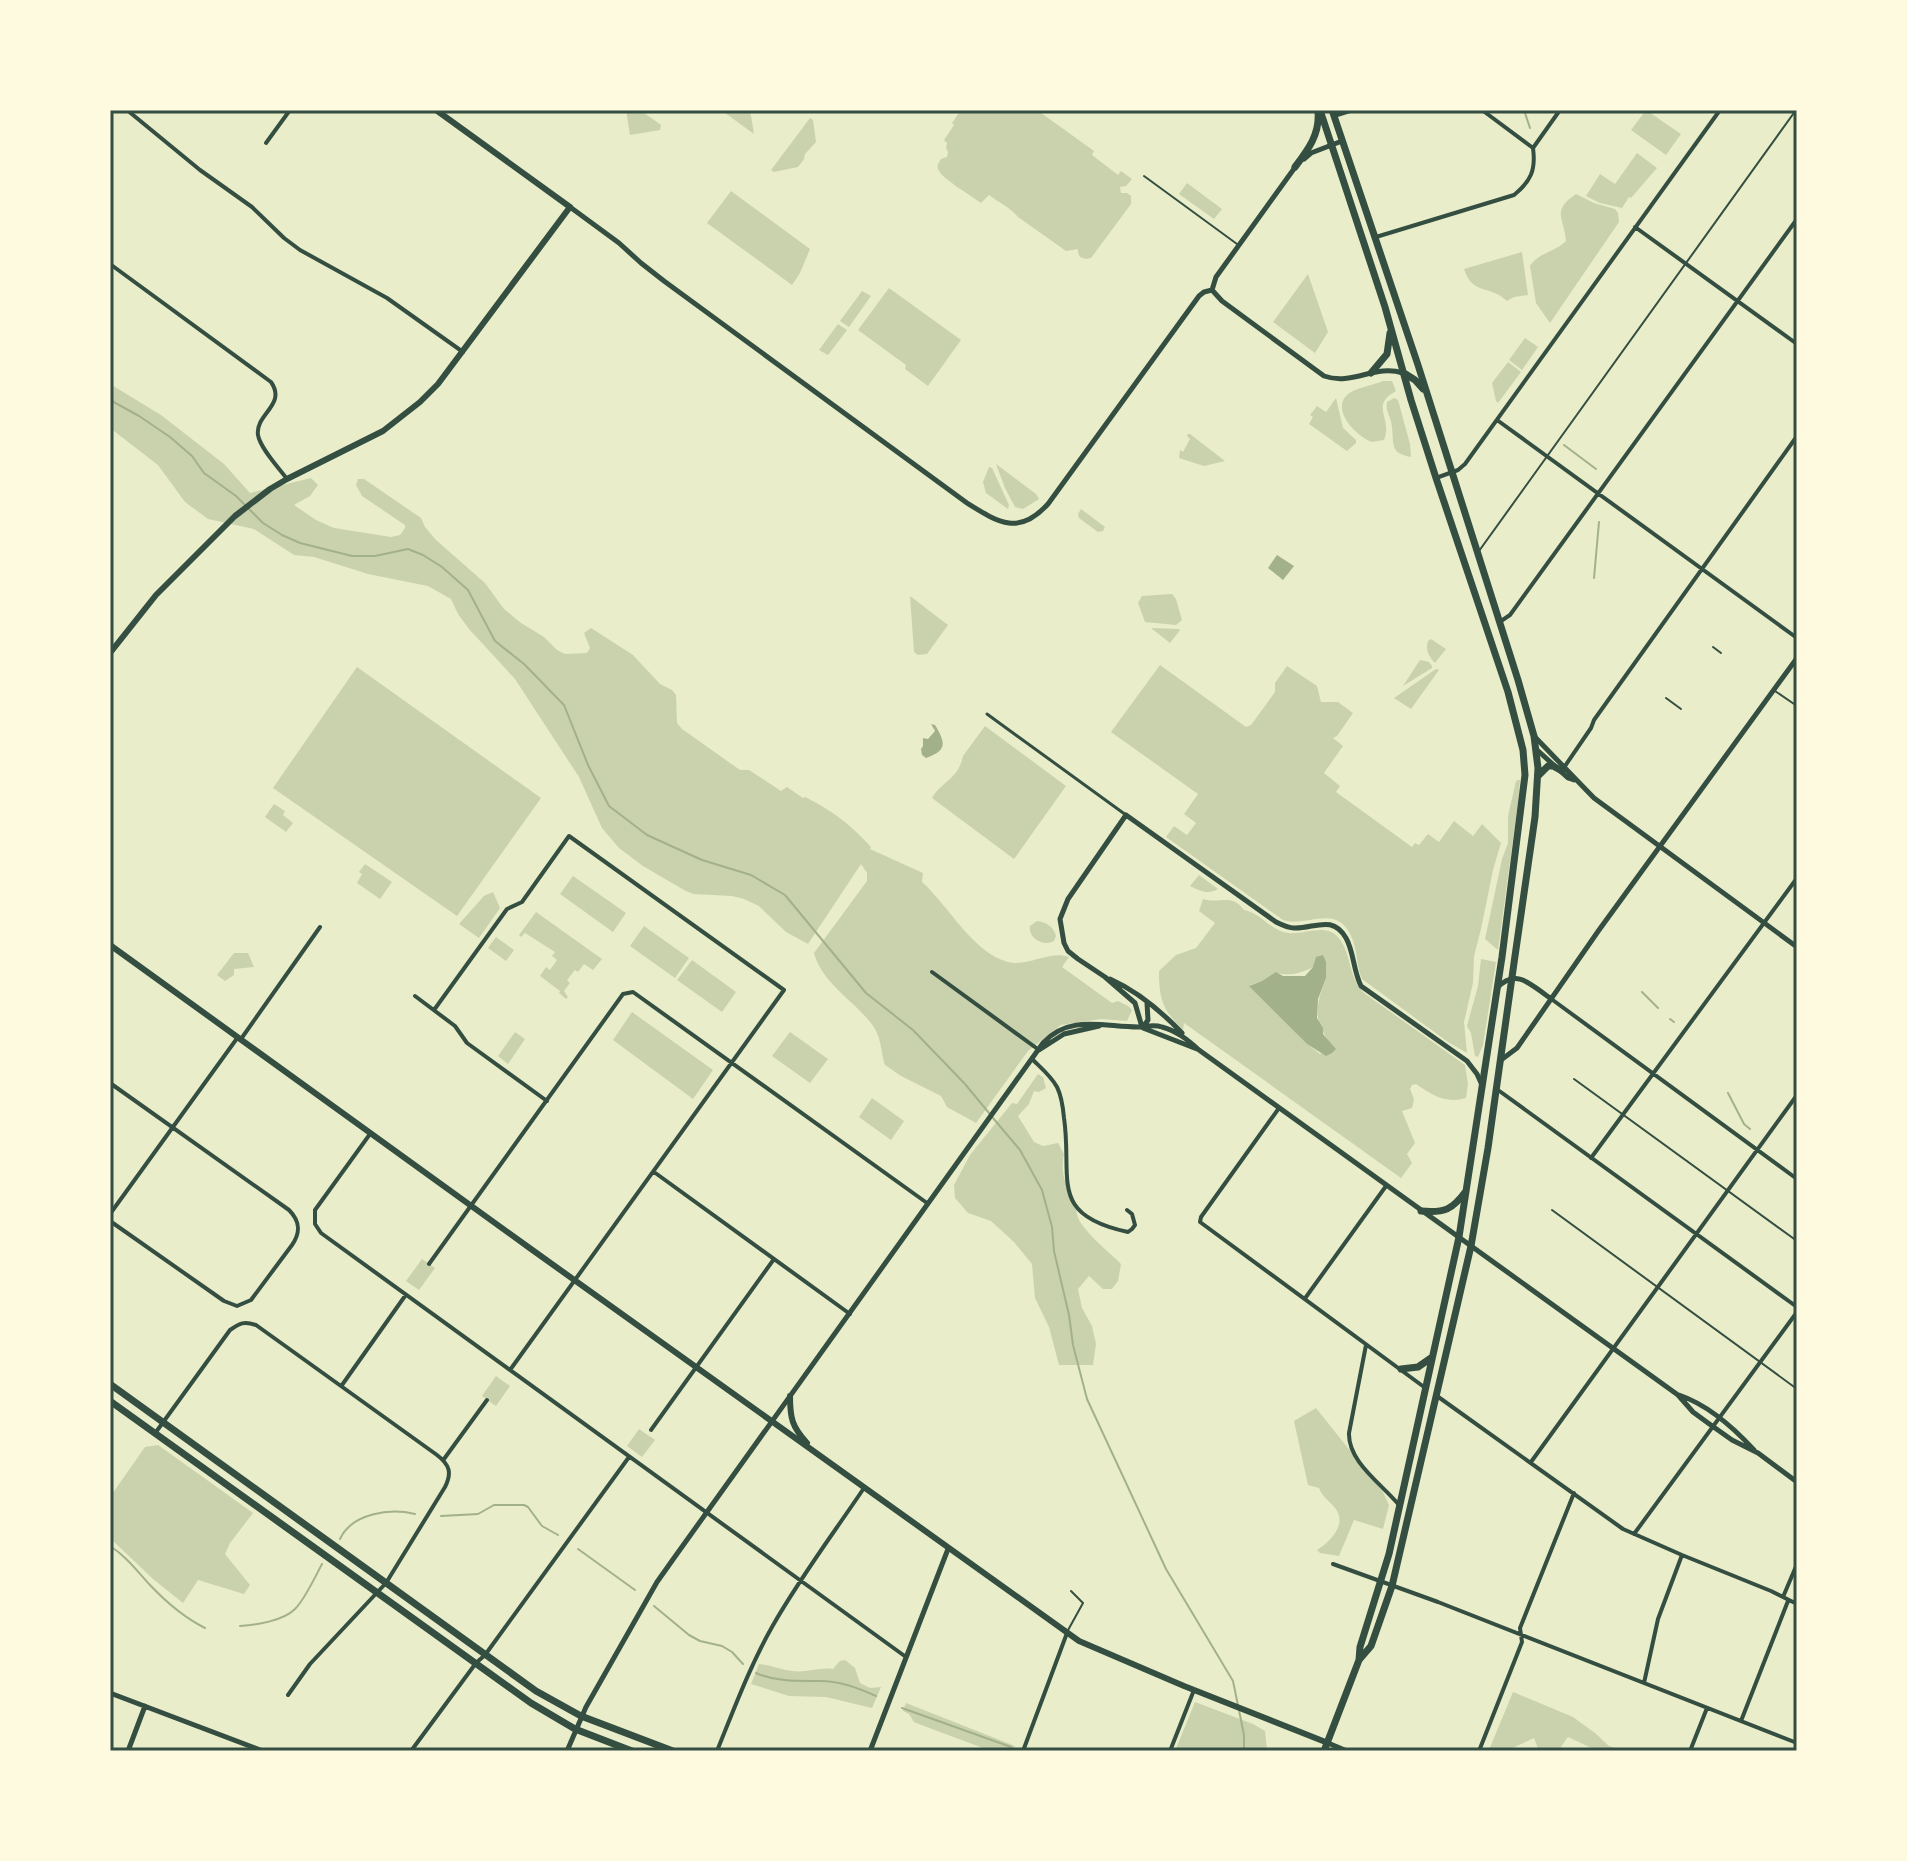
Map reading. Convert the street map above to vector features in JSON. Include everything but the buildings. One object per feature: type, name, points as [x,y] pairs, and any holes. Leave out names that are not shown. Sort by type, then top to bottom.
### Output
[{"type":"main road","points":[[110,653],[156,595],[235,516],[287,479],[369,439],[399,420],[438,384],[570,207],[436,110]]},
{"type":"main road","points":[[110,945],[1079,1641],[1256,1714],[1326,1747],[1359,1660],[1360,1647],[1381,1582],[1459,1237],[1524,788],[1524,762],[1518,726],[1319,110]]},
{"type":"main road","points":[[1295,167],[1316,134],[1319,110]]},
{"type":"main road","points":[[1333,113],[1427,394],[1534,736],[1538,777],[1488,1148],[1471,1246],[1392,1586],[1371,1646],[1359,1660]]},
{"type":"main road","points":[[1371,373],[1388,352],[1389,323]]},
{"type":"main road","points":[[1404,373],[1427,394]]},
{"type":"main road","points":[[1518,726],[1536,749]]},
{"type":"main road","points":[[1538,777],[1548,766],[1563,768]]},
{"type":"main road","points":[[1485,1063],[1489,1079],[1496,1089]]},
{"type":"main road","points":[[1421,1211],[1449,1208],[1458,1202],[1467,1189]]},
{"type":"main road","points":[[1401,1369],[1418,1367],[1432,1356]]},
{"type":"main road","points":[[110,1384],[536,1691],[581,1716],[673,1751]]},
{"type":"main road","points":[[1426,1388],[1430,1394],[1431,1417]]},
{"type":"main road","points":[[790,1396],[790,1412],[797,1432],[818,1455]]},
{"type":"main road","points":[[110,1401],[531,1703],[575,1729],[632,1751]]},
{"type":"street","points":[[127,110],[200,170],[252,207],[291,244],[387,298],[463,352]]},
{"type":"street","points":[[266,143],[290,110]]},
{"type":"street","points":[[1333,113],[1353,110]]},
{"type":"street","points":[[1482,110],[1533,148]]},
{"type":"street","points":[[1374,237],[1514,195],[1525,186],[1532,174],[1533,148],[1560,110]]},
{"type":"street","points":[[1436,478],[1461,469],[1465,464],[1720,110]]},
{"type":"street","points":[[1342,141],[1311,153],[1295,167],[1216,277],[1212,290],[1222,301],[1324,376],[1348,380],[1383,370],[1404,373]]},
{"type":"street","points":[[570,207],[664,281],[967,503],[1000,523],[1016,524],[1033,518],[1048,504],[1199,296],[1212,290]]},
{"type":"street","points":[[1498,622],[1510,615],[1797,219]]},
{"type":"street","points":[[1635,227],[1797,344]]},
{"type":"street","points":[[110,264],[271,382],[276,395],[259,425],[258,434],[261,445],[287,479]]},
{"type":"street","points":[[1497,420],[1797,638]]},
{"type":"street","points":[[1563,768],[1797,436]]},
{"type":"street","points":[[1500,1060],[1517,1048],[1797,658]]},
{"type":"street","points":[[987,714],[1276,922],[1292,928],[1326,924],[1339,928],[1349,943],[1355,974],[1361,986],[1467,1061],[1482,1085]]},
{"type":"street","points":[[1534,736],[1563,768],[1568,778],[1575,780],[1659,847],[1797,947]]},
{"type":"street","points":[[1536,749],[1563,768]]},
{"type":"street","points":[[1126,815],[1068,899],[1060,919],[1061,935],[1068,951],[1135,1003],[1142,1027]]},
{"type":"street","points":[[434,1010],[507,909],[522,902],[569,836],[784,990],[510,1370]]},
{"type":"street","points":[[1591,1158],[1797,878]]},
{"type":"street","points":[[110,1214],[320,927]]},
{"type":"street","points":[[932,972],[1039,1050]]},
{"type":"street","points":[[1105,977],[1123,985],[1145,1001],[1199,1050],[1386,1186],[1678,1395],[1720,1419],[1797,1482]]},
{"type":"street","points":[[1496,989],[1512,977],[1527,982],[1797,1179]]},
{"type":"street","points":[[429,1264],[623,994],[633,992],[927,1203]]},
{"type":"street","points":[[415,996],[455,1026],[467,1043],[547,1101]]},
{"type":"street","points":[[1142,1027],[1148,1020],[1145,1001]]},
{"type":"street","points":[[567,1751],[581,1716],[657,1582],[1043,1043],[1065,1027],[1084,1023],[1165,1027],[1188,1039]]},
{"type":"street","points":[[1142,1027],[1199,1050]]},
{"type":"street","points":[[1032,1059],[1050,1076],[1060,1095],[1067,1141],[1067,1191],[1074,1204],[1086,1217],[1128,1232],[1135,1225],[1132,1214],[1127,1210]]},
{"type":"street","points":[[110,1083],[289,1210],[299,1228],[297,1238],[251,1300],[230,1305],[110,1221]]},
{"type":"street","points":[[1496,1089],[1797,1310],[1634,1534]]},
{"type":"street","points":[[1531,1462],[1797,1095]]},
{"type":"street","points":[[1279,1108],[1200,1222],[1426,1388]]},
{"type":"street","points":[[371,1133],[317,1207],[315,1224],[323,1235],[906,1657]]},
{"type":"street","points":[[654,1172],[850,1314]]},
{"type":"street","points":[[1305,1298],[1386,1186]]},
{"type":"street","points":[[651,1430],[774,1259]]},
{"type":"street","points":[[341,1386],[405,1296]]},
{"type":"street","points":[[155,1433],[230,1330],[244,1322],[256,1325],[341,1386],[443,1460],[450,1470],[441,1496],[386,1583],[310,1664],[288,1695]]},
{"type":"street","points":[[1366,1345],[1349,1433],[1350,1446],[1356,1457],[1399,1505]]},
{"type":"street","points":[[1678,1395],[1714,1428],[1758,1453]]},
{"type":"street","points":[[1437,1396],[1623,1529],[1797,1604]]},
{"type":"street","points":[[443,1460],[487,1400]]},
{"type":"street","points":[[411,1751],[629,1457]]},
{"type":"street","points":[[717,1751],[762,1644],[864,1488]]},
{"type":"street","points":[[1479,1751],[1522,1642],[1520,1628],[1574,1493]]},
{"type":"street","points":[[870,1751],[948,1549]]},
{"type":"street","points":[[1644,1683],[1658,1619],[1682,1555]]},
{"type":"street","points":[[1333,1564],[1797,1743]]},
{"type":"street","points":[[1741,1721],[1797,1564]]},
{"type":"street","points":[[1023,1751],[1067,1633]]},
{"type":"street","points":[[1170,1751],[1194,1690]]},
{"type":"street","points":[[110,1693],[260,1751]]},
{"type":"street","points":[[128,1751],[145,1706]]},
{"type":"street","points":[[1690,1751],[1707,1708]]},
{"type":"street","points":[[1326,1747],[1347,1751]]},
{"type":"lane","points":[[1477,553],[1796,110]]},
{"type":"lane","points":[[1144,176],[1239,245]]},
{"type":"lane","points":[[1713,647],[1721,653]]},
{"type":"lane","points":[[1774,690],[1797,706]]},
{"type":"lane","points":[[1666,698],[1681,709]]},
{"type":"lane","points":[[1574,1079],[1797,1241]]},
{"type":"lane","points":[[1552,1210],[1797,1389]]},
{"type":"lane","points":[[1067,1633],[1083,1603],[1071,1591]]},
{"type":"shaded area","points":[[626,110],[640,110],[661,125],[660,130],[630,135]]},
{"type":"shaded area","points":[[721,110],[750,110],[754,134]]},
{"type":"shaded area","points":[[961,110],[1037,110],[1094,151],[1092,155],[1118,175],[1121,171],[1132,179],[1126,186],[1120,187],[1121,193],[1131,196],[1131,204],[1091,258],[1080,257],[1078,249],[1066,251],[989,195],[981,203],[942,174],[938,165],[948,152],[944,140]]},
{"type":"shaded area","points":[[1646,110],[1681,134],[1666,155],[1631,130]]},
{"type":"shaded area","points":[[810,118],[813,120],[816,142],[798,167],[771,170]]},
{"type":"shaded area","points":[[1637,153],[1657,168],[1622,208],[1586,196],[1600,174],[1615,184]]},
{"type":"shaded area","points":[[1187,183],[1222,209],[1214,219],[1179,194]]},
{"type":"shaded area","points":[[731,191],[810,249],[792,285],[707,223]]},
{"type":"shaded area","points":[[1576,194],[1615,209],[1619,222],[1550,323],[1536,303],[1530,266],[1537,258],[1566,241],[1561,210]]},
{"type":"shaded area","points":[[1522,252],[1528,295],[1507,301],[1477,287],[1464,269]]},
{"type":"shaded area","points":[[1308,274],[1328,332],[1315,353],[1273,322]]},
{"type":"shaded area","points":[[889,288],[961,340],[928,386],[905,369],[906,365],[858,330]]},
{"type":"shaded area","points":[[862,291],[871,296],[849,327],[840,321]]},
{"type":"shaded area","points":[[838,324],[847,330],[828,355],[819,350]]},
{"type":"shaded area","points":[[1525,338],[1538,347],[1522,370],[1509,360]]},
{"type":"shaded area","points":[[1508,362],[1521,372],[1498,403],[1492,383]]},
{"type":"shaded area","points":[[1392,381],[1396,391],[1384,402],[1384,440],[1372,442],[1346,420],[1342,405],[1351,392]]},
{"type":"shaded area","points":[[110,384],[161,415],[224,464],[250,493],[311,478],[318,485],[310,496],[294,505],[316,520],[334,528],[391,537],[400,535],[405,525],[362,496],[356,485],[358,479],[364,479],[421,518],[436,540],[485,583],[504,609],[557,650],[565,654],[587,653],[590,648],[584,633],[591,628],[633,655],[660,684],[676,695],[677,723],[682,729],[740,770],[749,770],[781,791],[787,787],[824,807],[856,831],[870,849],[923,873],[922,882],[972,939],[995,957],[1016,963],[1062,955],[1069,957],[1062,967],[1112,1003],[1118,1001],[1128,1006],[1132,1010],[1127,1021],[1101,1019],[1061,1025],[1028,1051],[976,1123],[947,1107],[941,1096],[885,1065],[875,1028],[831,982],[814,953],[867,881],[867,873],[861,864],[808,944],[786,932],[759,906],[732,896],[693,894],[643,866],[619,848],[602,828],[579,777],[515,679],[469,629],[451,599],[428,586],[368,574],[314,557],[294,555],[254,529],[208,519],[185,502],[158,465],[110,428]]},
{"type":"shaded area","points":[[1336,398],[1343,428],[1356,440],[1347,451],[1309,424],[1313,417],[1310,415],[1317,406],[1326,412]]},
{"type":"shaded area","points":[[1394,398],[1398,400],[1411,457],[1399,453],[1394,447],[1387,402]]},
{"type":"shaded area","points":[[1188,434],[1225,461],[1204,466],[1179,458],[1180,450],[1183,452],[1190,439]]},
{"type":"shaded area","points":[[996,464],[1039,499],[1023,509],[1015,507]]},
{"type":"shaded area","points":[[989,467],[1009,505],[1008,509],[986,493],[983,482]]},
{"type":"shaded area","points":[[1081,509],[1105,527],[1103,531],[1098,532],[1079,518]]},
{"type":"shaded area","points":[[1277,555],[1294,566],[1283,580],[1268,568]]},
{"type":"shaded area","points":[[1172,594],[1182,620],[1176,625],[1145,622],[1138,603],[1142,596]]},
{"type":"shaded area","points":[[910,596],[948,625],[927,654],[914,652]]},
{"type":"shaded area","points":[[1151,628],[1179,629],[1180,630],[1170,643]]},
{"type":"shaded area","points":[[1431,639],[1446,649],[1435,663],[1427,650]]},
{"type":"shaded area","points":[[1420,660],[1429,662],[1432,668],[1403,686]]},
{"type":"shaded area","points":[[1160,665],[1246,727],[1251,725],[1275,692],[1275,683],[1287,666],[1317,686],[1321,702],[1338,702],[1353,713],[1333,738],[1343,746],[1324,773],[1340,786],[1336,792],[1412,847],[1415,843],[1419,845],[1428,834],[1439,842],[1454,821],[1473,836],[1482,824],[1501,843],[1474,956],[1473,983],[1464,1022],[1467,1053],[1362,979],[1353,941],[1345,926],[1329,919],[1283,920],[1166,837],[1174,826],[1187,835],[1196,823],[1184,814],[1198,794],[1111,732]]},
{"type":"shaded area","points":[[357,667],[541,798],[457,916],[273,788]]},
{"type":"shaded area","points":[[1436,669],[1439,670],[1411,709],[1394,698]]},
{"type":"shaded area","points":[[931,724],[939,731],[943,742],[938,752],[926,758],[921,749],[923,738],[928,739],[935,731]]},
{"type":"shaded area","points":[[985,726],[1066,786],[1014,859],[932,798],[954,775],[963,756]]},
{"type":"shaded area","points":[[1520,780],[1498,950],[1485,939],[1508,843],[1508,816],[1516,781]]},
{"type":"shaded area","points":[[274,804],[285,811],[283,815],[293,823],[286,832],[265,817]]},
{"type":"shaded area","points":[[365,864],[392,882],[380,899],[357,883],[362,874],[359,872]]},
{"type":"shaded area","points":[[1199,875],[1218,889],[1207,892],[1190,886]]},
{"type":"shaded area","points":[[573,876],[626,913],[613,932],[560,894]]},
{"type":"shaded area","points":[[493,892],[500,908],[479,938],[459,924],[484,896]]},
{"type":"shaded area","points":[[1203,899],[1230,900],[1282,932],[1324,930],[1336,935],[1347,954],[1355,980],[1364,993],[1465,1065],[1468,1084],[1466,1098],[1446,1099],[1416,1084],[1412,1085],[1412,1108],[1402,1111],[1415,1143],[1407,1154],[1412,1163],[1401,1178],[1184,1023],[1183,1030],[1171,1016],[1161,997],[1159,971],[1176,955],[1196,948],[1215,923],[1199,911]],"holes":[[[1313,967],[1326,978],[1319,999],[1319,1023],[1335,1049],[1320,1054],[1250,985],[1275,973],[1294,974]]]},
{"type":"shaded area","points":[[536,912],[602,959],[593,970],[584,964],[578,972],[575,970],[567,980],[570,983],[564,991],[568,997],[566,999],[540,976],[546,967],[550,970],[557,960],[552,956],[555,952],[525,933],[521,937],[519,935]]},
{"type":"shaded area","points":[[1037,921],[1051,928],[1056,936],[1054,941],[1045,943],[1034,938],[1030,926]]},
{"type":"shaded area","points":[[644,926],[689,958],[675,978],[630,946]]},
{"type":"shaded area","points":[[496,937],[514,950],[506,961],[488,948]]},
{"type":"shaded area","points":[[234,953],[248,953],[254,967],[234,969],[234,975],[225,981],[217,975]]},
{"type":"shaded area","points":[[1323,955],[1326,978],[1318,999],[1317,1018],[1323,1034],[1336,1049],[1326,1056],[1307,1044],[1249,986],[1276,972],[1283,976],[1305,976],[1313,967],[1316,957]]},
{"type":"shaded area","points":[[1481,959],[1496,962],[1483,1045],[1478,1057],[1475,1056],[1467,1026],[1478,986]]},
{"type":"shaded area","points":[[692,960],[736,992],[722,1012],[677,980]]},
{"type":"shaded area","points":[[632,1012],[713,1070],[693,1099],[613,1040]]},
{"type":"shaded area","points":[[515,1032],[525,1039],[508,1064],[498,1056]]},
{"type":"shaded area","points":[[790,1032],[828,1059],[810,1083],[772,1056]]},
{"type":"shaded area","points":[[1038,1074],[1043,1077],[1046,1088],[1034,1091],[1029,1104],[1018,1116],[1034,1142],[1043,1146],[1058,1143],[1064,1154],[1064,1179],[1080,1222],[1121,1264],[1118,1281],[1112,1289],[1103,1289],[1089,1276],[1078,1289],[1096,1344],[1093,1365],[1059,1365],[1049,1327],[1035,1298],[1032,1264],[991,1221],[968,1213],[955,1198],[954,1185],[970,1155],[1012,1103],[1017,1104]]},
{"type":"shaded area","points":[[872,1098],[904,1121],[891,1140],[859,1117]]},
{"type":"shaded area","points":[[422,1259],[435,1268],[419,1290],[406,1281]]},
{"type":"shaded area","points":[[496,1376],[510,1386],[496,1406],[482,1396]]},
{"type":"shaded area","points":[[1316,1408],[1383,1492],[1389,1505],[1383,1529],[1354,1520],[1339,1556],[1317,1550],[1336,1532],[1340,1520],[1335,1508],[1319,1488],[1308,1485],[1294,1421]]},
{"type":"shaded area","points":[[639,1429],[655,1440],[642,1457],[627,1446]]},
{"type":"shaded area","points":[[158,1445],[253,1513],[225,1554],[250,1585],[244,1594],[198,1580],[183,1603],[110,1538],[110,1497],[145,1447]]},
{"type":"shaded area","points":[[845,1660],[855,1668],[860,1683],[870,1688],[881,1687],[872,1708],[826,1697],[789,1696],[751,1684],[759,1664],[802,1671],[833,1669]]},
{"type":"shaded area","points":[[1513,1692],[1573,1717],[1609,1746],[1625,1751],[1598,1751],[1568,1737],[1558,1751],[1539,1751],[1534,1738],[1506,1751],[1489,1750]]},
{"type":"shaded area","points":[[1195,1702],[1265,1731],[1267,1751],[1175,1751]]},
{"type":"shaded area","points":[[906,1703],[1015,1746],[1012,1751],[991,1751],[924,1726],[914,1722],[903,1711]]},
{"type":"waterway","points":[[1524,110],[1530,128]]},
{"type":"waterway","points":[[110,400],[170,437],[192,456],[204,473],[236,496],[263,523],[282,535],[300,543],[352,556],[375,556],[408,549],[442,567],[468,590],[495,641],[524,664],[564,705],[588,765],[609,806],[647,835],[702,860],[751,875],[785,895],[866,993],[913,1030],[989,1113]]},
{"type":"waterway","points":[[1564,445],[1596,469]]},
{"type":"waterway","points":[[1594,578],[1599,522]]},
{"type":"waterway","points":[[1642,992],[1658,1008]]},
{"type":"waterway","points":[[1670,1019],[1674,1022]]},
{"type":"waterway","points":[[1728,1093],[1744,1124],[1750,1129]]},
{"type":"waterway","points":[[993,1118],[1020,1150],[1042,1190],[1087,1399],[1166,1569],[1233,1681],[1244,1735],[1244,1751]]},
{"type":"waterway","points":[[441,1516],[478,1514],[494,1505],[524,1505],[542,1526],[558,1535]]},
{"type":"waterway","points":[[340,1539],[353,1523],[373,1514],[415,1514]]},
{"type":"waterway","points":[[110,1546],[127,1559],[169,1604],[205,1628]]},
{"type":"waterway","points":[[578,1549],[635,1590]]},
{"type":"waterway","points":[[240,1626],[269,1622],[290,1613],[302,1600],[322,1564]]},
{"type":"waterway","points":[[654,1606],[689,1635],[722,1646],[743,1664]]},
{"type":"waterway","points":[[756,1673],[779,1679],[835,1682],[876,1696]]},
{"type":"waterway","points":[[902,1708],[1011,1747]]}]
